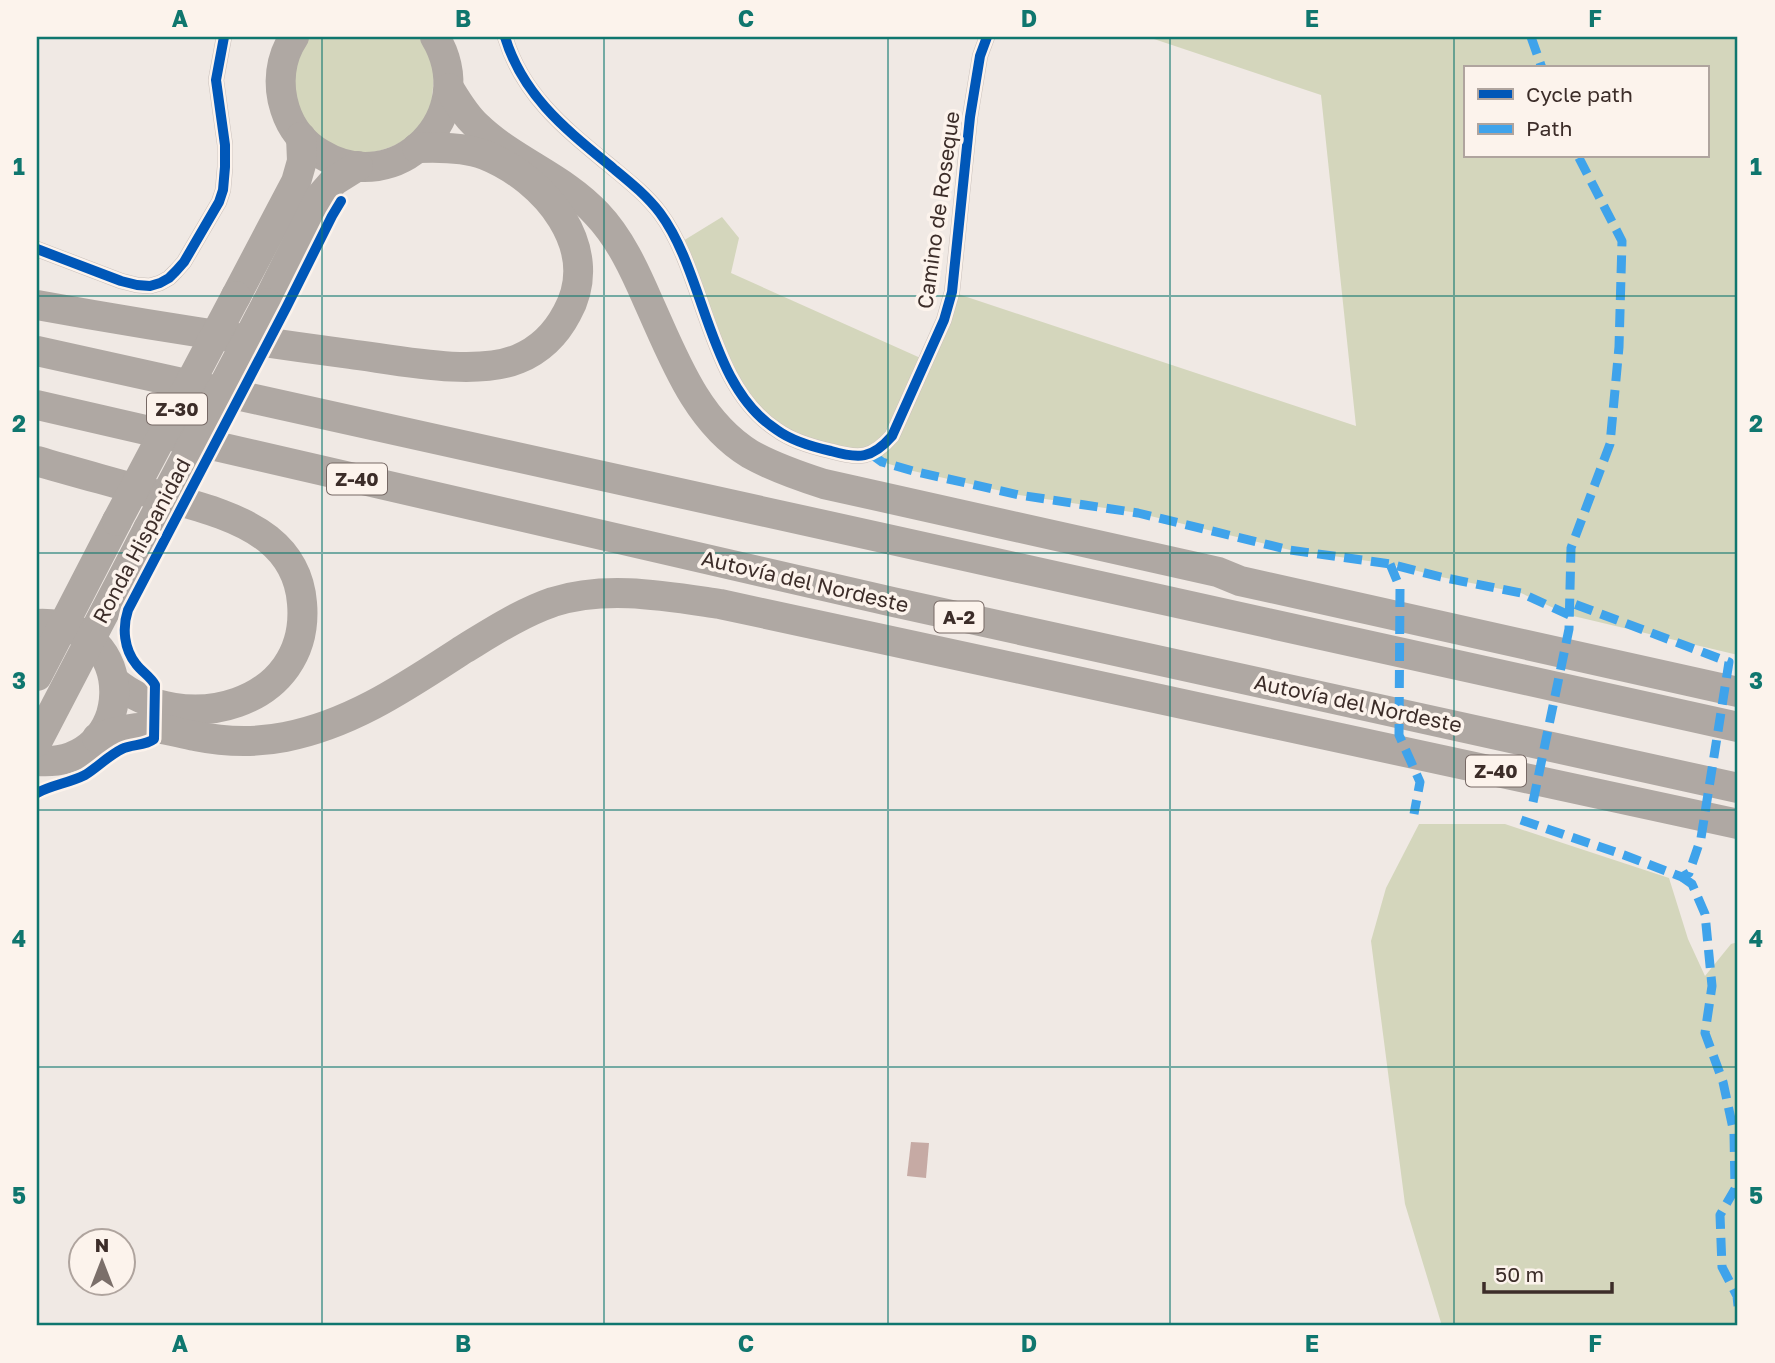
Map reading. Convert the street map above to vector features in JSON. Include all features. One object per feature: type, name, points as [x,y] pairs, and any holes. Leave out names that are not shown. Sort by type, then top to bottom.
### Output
[{"type":"highway","name":"Ronda Hispanidad","points":[[294,37],[284,57],[280,85],[286,113],[301,137],[313,149],[342,163],[358,166],[379,165],[399,159],[417,148],[440,121],[447,99],[449,73],[446,59],[435,37]]},
{"type":"highway","points":[[449,88],[477,127],[506,149],[565,186],[609,227],[640,283],[694,396],[730,440],[750,454],[775,466],[824,484],[1218,572],[1240,581],[1738,692]]},
{"type":"highway","name":"Ronda Hispanidad","points":[[37,676],[50,624],[117,522],[296,182],[302,160],[301,137]]},
{"type":"highway","points":[[37,305],[136,323],[453,366],[504,364],[529,354],[542,345],[561,324],[576,292],[578,259],[570,232],[551,203],[527,181],[500,163],[485,155],[456,148],[417,148]]},
{"type":"highway","name":"Ronda Hispanidad","points":[[37,742],[320,197],[334,181],[358,166]]},
{"type":"highway","points":[[37,293],[125,312],[136,323]]},
{"type":"highway","points":[[37,351],[1738,727]]},
{"type":"highway","name":"Autovía del Nordeste","points":[[37,405],[893,602],[1738,788]]},
{"type":"highway","points":[[37,461],[229,518],[268,539],[288,560],[296,576],[302,594],[303,611],[299,640],[294,656],[286,668],[260,692],[240,702],[216,709],[187,710],[147,702],[114,681]]},
{"type":"highway","points":[[696,496],[741,486],[1031,548],[1113,560],[1216,580],[1240,581]]},
{"type":"highway","name":"Z-40","points":[[678,552],[803,601],[1092,673],[1175,702],[1738,824]]},
{"type":"highway","points":[[97,738],[138,728],[155,728],[197,737],[252,741],[283,738],[319,729],[351,717],[390,696],[522,615],[554,602],[623,592],[720,604],[1175,702]]},
{"type":"highway","points":[[37,761],[71,757],[89,746],[103,730],[112,712],[115,691],[112,672],[91,639],[73,629],[50,624]]},
{"type":"street","points":[[37,250],[136,285],[150,286],[160,283],[169,278],[184,262],[219,202],[225,180],[225,145],[216,80],[224,37]]},
{"type":"street","name":"Camino de Roseque","points":[[505,37],[516,66],[541,103],[648,199],[668,225],[686,262],[723,360],[749,404],[777,431],[814,447],[858,457],[871,454],[892,436],[944,320],[952,292],[980,57],[987,37]]},
{"type":"green space","points":[[310,37],[420,37],[432,59],[434,73],[428,113],[412,134],[391,147],[378,151],[355,152],[334,146],[317,135],[305,119],[297,100],[295,79],[299,58]]},
{"type":"green space","points":[[1148,37],[1738,37],[1738,655],[1569,615],[1521,593],[1390,564],[1290,550],[1138,513],[1019,495],[913,471],[882,462],[871,454],[814,447],[749,404],[678,244],[722,217],[739,238],[731,273],[925,360],[952,292],[1356,426],[1321,95]]},
{"type":"green space","points":[[1419,824],[1505,824],[1669,878],[1688,939],[1705,976],[1731,944],[1738,942],[1738,1326],[1442,1326],[1405,1204],[1371,941],[1386,888]]},
{"type":"building","points":[[911,1142],[929,1143],[926,1178],[907,1176]]},
{"type":"marked path","points":[[1531,37],[1541,66]]},
{"type":"marked path","points":[[1533,802],[1569,629],[1571,548],[1610,444],[1619,347],[1622,241],[1579,158]]},
{"type":"marked path","points":[[871,454],[882,462],[913,471],[1019,495],[1138,513],[1290,550],[1390,564],[1521,593],[1569,615]]},
{"type":"marked path","points":[[1390,564],[1400,588],[1399,735],[1420,782],[1414,814]]},
{"type":"marked path","points":[[1521,820],[1682,877],[1689,873],[1701,838],[1729,662],[1569,602]]},
{"type":"marked path","points":[[1682,877],[1692,884],[1705,914],[1712,986],[1705,1033],[1723,1082],[1734,1133],[1735,1189],[1720,1215],[1722,1267],[1737,1296],[1738,1306]]},
{"type":"cycle path","points":[[37,249],[137,285],[150,286],[160,283],[169,278],[184,262],[219,202],[223,190],[225,145],[216,80],[224,37]]},
{"type":"cycle path","points":[[505,37],[523,78],[549,111],[660,213],[688,267],[722,358],[736,386],[754,411],[777,430],[796,440],[841,454],[857,456],[871,453],[892,436],[944,320],[952,292],[970,117],[980,56],[987,37]]},
{"type":"cycle path","points":[[37,793],[85,775],[122,749],[154,739],[155,685],[129,652],[125,631],[128,610],[341,201]]}]
